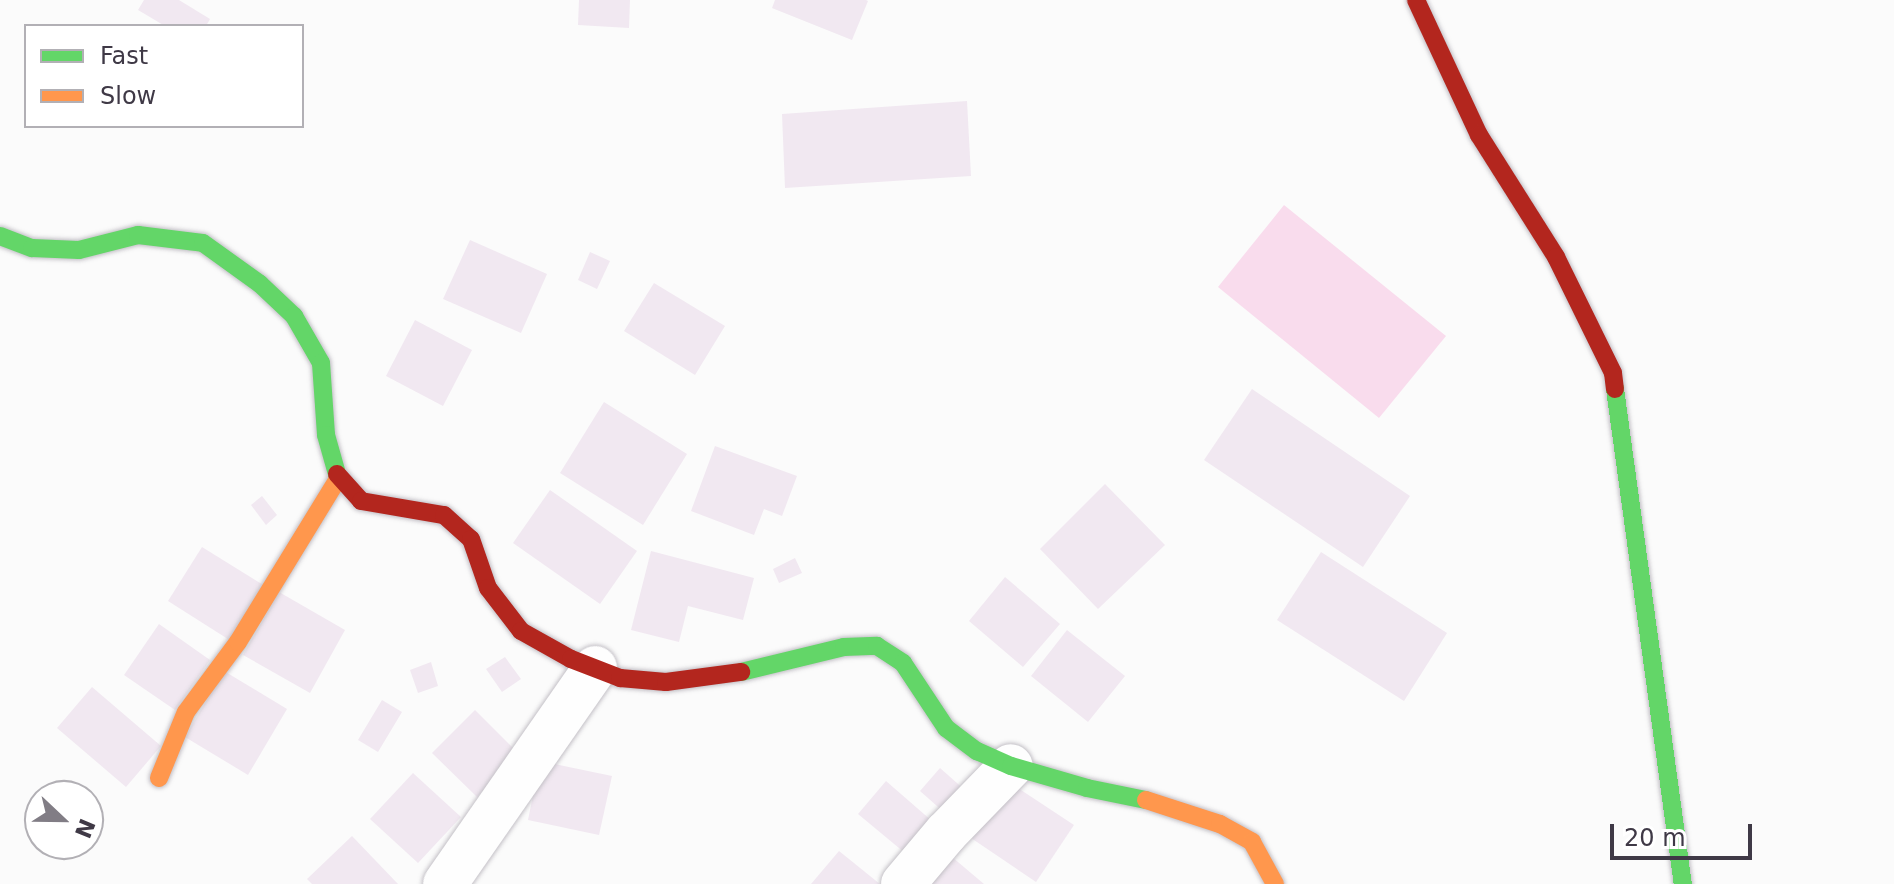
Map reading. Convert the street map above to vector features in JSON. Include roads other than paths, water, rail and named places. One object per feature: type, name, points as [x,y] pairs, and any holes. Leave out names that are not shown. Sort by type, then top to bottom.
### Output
[{"type":"street","points":[[1416,0],[1479,135],[1556,257],[1613,373],[1683,884]]},
{"type":"street","points":[[0,236],[32,248],[79,250],[138,235],[203,243],[260,284],[294,316],[321,363],[326,435],[338,479],[361,501],[444,515],[471,539],[488,588],[521,631],[620,678],[666,682],[720,677],[844,647],[877,646],[903,663],[946,728],[977,751],[1011,766],[1087,788],[1164,803],[1220,824],[1252,842],[1275,884]]},
{"type":"street","points":[[159,778],[186,712],[238,642],[338,479]]},
{"type":"street","points":[[445,884],[595,668]]},
{"type":"street","points":[[903,884],[946,833],[1011,766]]}]
